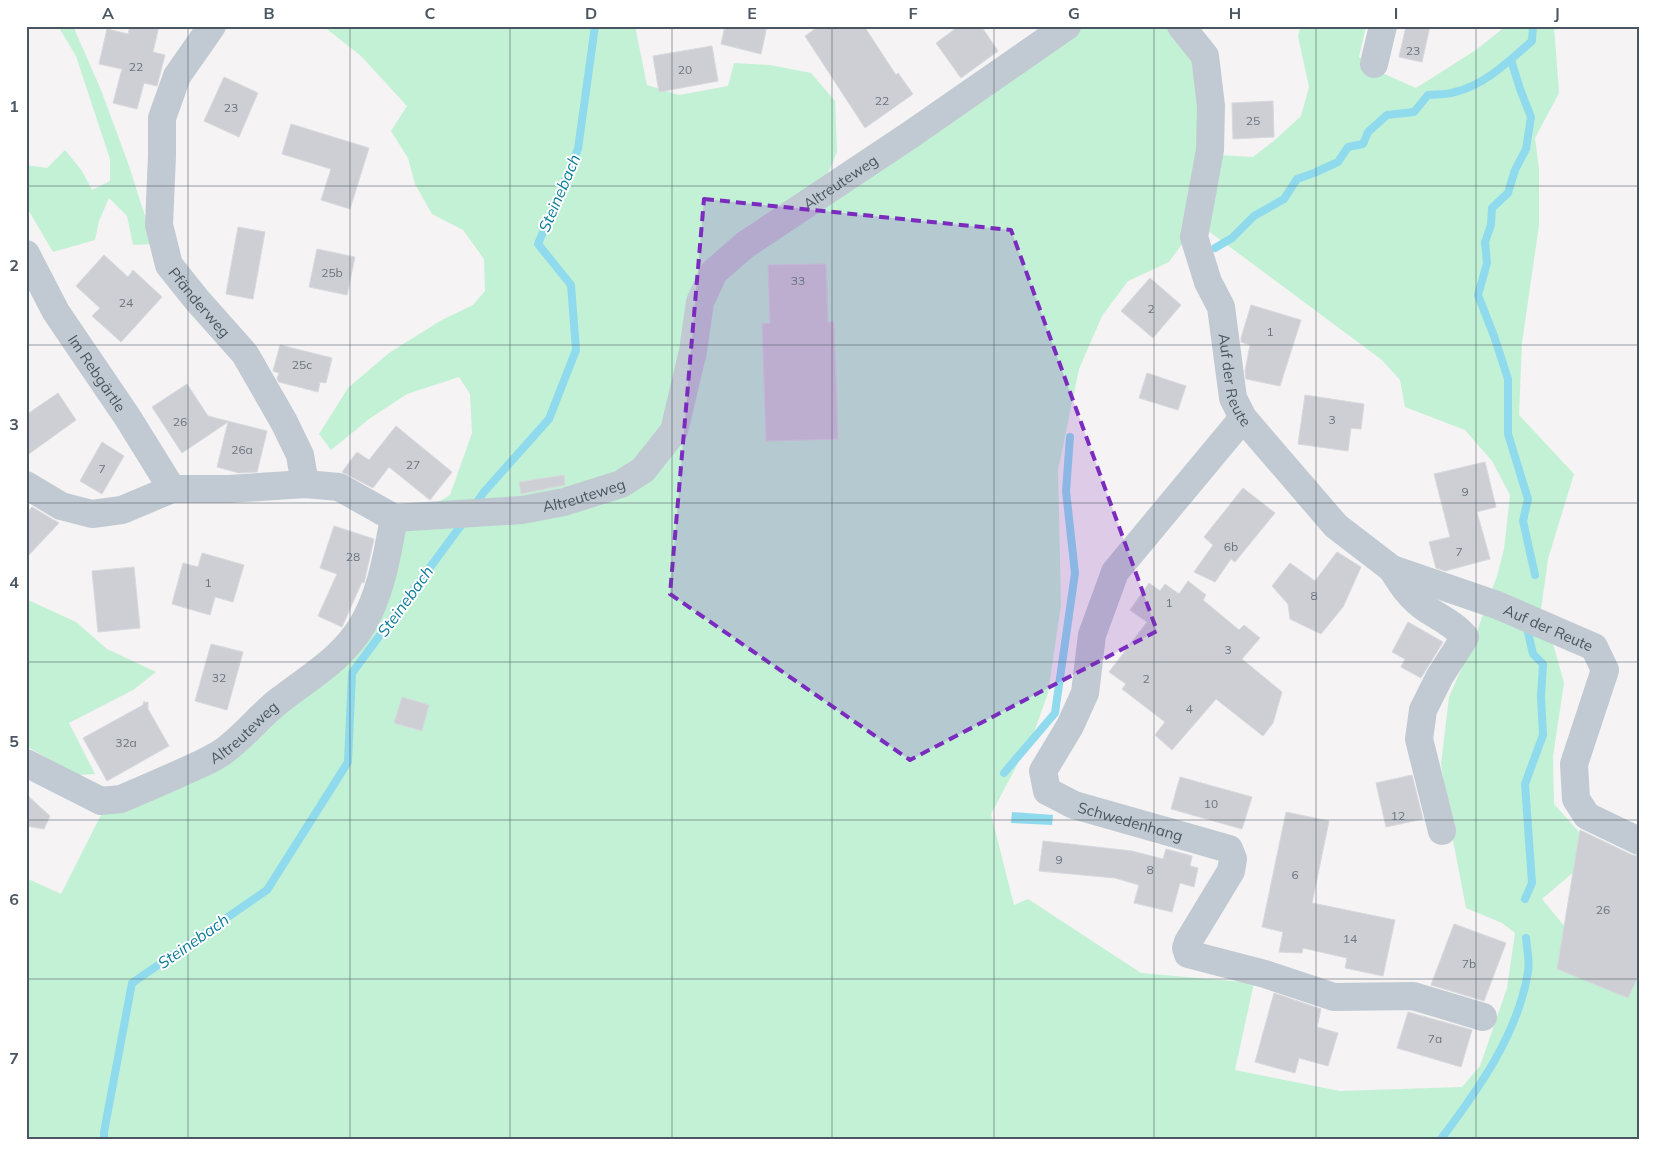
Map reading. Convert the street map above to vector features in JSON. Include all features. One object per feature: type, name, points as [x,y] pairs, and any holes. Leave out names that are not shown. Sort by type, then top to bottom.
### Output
[{"type":"street","name":"Pfänderweg","points":[[212,26],[178,76],[162,118],[158,225],[169,265],[196,300],[245,354],[284,422],[300,455],[305,484]]},
{"type":"street","name":"Altreuteweg","points":[[26,763],[88,796],[108,802],[121,799],[152,786],[220,754],[245,734],[279,701],[319,673],[345,649],[363,625],[380,586],[394,518],[522,510],[564,502],[620,484],[643,470],[674,431],[693,351],[700,302],[714,272],[745,245],[910,135],[1067,26]]},
{"type":"street","name":"Auf der Reute","points":[[1182,26],[1205,56],[1211,106],[1210,150],[1194,237],[1208,282],[1220,307],[1233,398],[1243,418],[1336,526],[1392,569],[1497,605],[1594,647],[1605,670],[1574,764],[1576,799],[1586,816],[1639,841]]},
{"type":"street","points":[[1374,64],[1382,26]]},
{"type":"street","name":"Im Rebgärtle","points":[[26,254],[56,312],[128,418],[172,489]]},
{"type":"street","name":"Schwedenhang","points":[[1243,418],[1115,572],[1092,635],[1084,694],[1070,726],[1043,771],[1047,791],[1074,805],[1229,849],[1233,859],[1231,871],[1188,942],[1186,948],[1188,954],[1264,974],[1334,997],[1413,996],[1483,1017]]},
{"type":"street","points":[[26,485],[61,506],[92,514],[122,510],[172,489],[229,489],[305,484],[339,487],[394,518]]},
{"type":"street","name":"Auf der Reute","points":[[1392,569],[1404,590],[1426,608],[1458,628],[1465,637],[1440,676],[1422,710],[1419,739],[1442,831]]},
{"type":"highlighted area","points":[[704,199],[1011,230],[1157,631],[910,760],[670,594]]},
{"type":"green space","points":[[58,26],[73,26],[101,90],[128,163],[154,244],[133,245],[127,216],[109,198],[99,221],[95,240],[53,252],[26,206],[26,165],[47,168],[65,150],[82,171],[92,190],[110,181],[110,159],[76,56]]},
{"type":"green space","points":[[323,26],[635,26],[647,85],[679,95],[728,86],[734,63],[770,65],[811,73],[835,101],[837,152],[828,173],[1080,26],[1169,26],[1193,56],[1203,154],[1185,240],[1169,262],[1128,281],[1102,316],[1079,369],[1058,470],[1061,605],[1048,693],[1033,735],[991,814],[1014,905],[1028,899],[1141,973],[1254,983],[1235,1070],[1340,1091],[1462,1087],[1480,1066],[1507,988],[1515,933],[1502,923],[1466,908],[1441,764],[1449,697],[1472,645],[1497,576],[1504,549],[1510,495],[1492,461],[1465,430],[1405,407],[1400,380],[1382,360],[1207,230],[1219,155],[1253,157],[1301,116],[1309,87],[1298,36],[1301,26],[1366,26],[1359,57],[1382,73],[1416,88],[1476,50],[1506,26],[1554,26],[1559,93],[1535,138],[1539,169],[1539,225],[1522,343],[1519,415],[1574,474],[1548,559],[1540,617],[1554,647],[1564,683],[1553,756],[1554,804],[1597,852],[1542,899],[1584,950],[1639,968],[1639,1139],[26,1139],[26,878],[61,894],[102,813],[329,677],[399,526],[450,495],[472,433],[470,394],[459,377],[407,394],[369,419],[331,450],[319,434],[348,388],[389,353],[440,321],[473,305],[485,291],[484,259],[463,230],[432,214],[415,184],[408,158],[391,131],[407,106],[361,56]]},
{"type":"green space","points":[[26,599],[76,622],[107,649],[156,672],[133,690],[69,723],[95,774],[77,775],[26,746]]},
{"type":"water","points":[[1012,812],[1053,815],[1052,825],[1011,823]]},
{"type":"building","points":[[130,26],[159,26],[153,52],[165,55],[157,86],[144,83],[137,109],[113,103],[122,69],[99,64],[107,29],[128,34]]},
{"type":"building","points":[[725,26],[767,26],[761,54],[721,44]]},
{"type":"building","points":[[819,26],[864,26],[896,75],[898,73],[913,94],[865,128],[805,36]]},
{"type":"building","points":[[959,26],[981,26],[998,51],[961,78],[936,43]]},
{"type":"building","points":[[1406,26],[1430,26],[1422,62],[1399,57]]},
{"type":"building","points":[[712,46],[718,81],[659,92],[653,56]]},
{"type":"building","points":[[224,77],[258,93],[239,137],[204,121]]},
{"type":"building","points":[[1273,101],[1274,137],[1233,139],[1232,103]]},
{"type":"building","points":[[291,124],[369,148],[350,209],[321,200],[331,169],[282,154]]},
{"type":"building","points":[[238,227],[265,232],[253,299],[226,294]]},
{"type":"building","points":[[317,249],[355,257],[347,295],[309,287]]},
{"type":"building","points":[[104,255],[128,277],[133,270],[162,297],[121,342],[92,316],[100,308],[76,286]]},
{"type":"building","points":[[826,264],[828,322],[834,322],[838,439],[766,441],[762,324],[770,323],[768,265]]},
{"type":"building","points":[[1150,278],[1181,305],[1153,338],[1121,311]]},
{"type":"building","points":[[1251,305],[1301,320],[1280,386],[1246,379],[1245,371],[1250,345],[1241,342],[1241,338]]},
{"type":"building","points":[[280,345],[332,358],[326,383],[320,382],[318,392],[279,382],[277,379],[279,373],[273,371]]},
{"type":"building","points":[[1147,373],[1186,386],[1178,410],[1139,398]]},
{"type":"building","points":[[187,384],[208,416],[267,431],[257,472],[239,473],[217,467],[228,422],[182,453],[152,407]]},
{"type":"building","points":[[58,393],[76,420],[26,456],[26,415]]},
{"type":"building","points":[[1305,395],[1364,404],[1361,429],[1351,428],[1348,451],[1298,444]]},
{"type":"building","points":[[396,426],[452,472],[430,500],[389,467],[373,488],[342,472],[357,452],[369,460]]},
{"type":"building","points":[[102,442],[124,456],[102,494],[80,481]]},
{"type":"building","points":[[1485,462],[1496,507],[1477,512],[1490,559],[1445,571],[1436,568],[1429,542],[1450,537],[1434,474]]},
{"type":"building","points":[[564,475],[565,485],[521,494],[519,482]]},
{"type":"building","points":[[1243,488],[1275,513],[1235,562],[1231,559],[1215,582],[1194,572],[1213,545],[1204,537]]},
{"type":"building","points":[[32,507],[59,523],[26,558],[26,513]]},
{"type":"building","points":[[334,526],[374,539],[364,583],[362,582],[342,627],[318,616],[337,574],[320,568]]},
{"type":"building","points":[[1337,552],[1361,567],[1343,607],[1321,634],[1290,619],[1288,604],[1272,586],[1290,563],[1315,581]]},
{"type":"building","points":[[202,553],[244,565],[233,602],[215,597],[210,615],[172,604],[183,563],[198,567]]},
{"type":"building","points":[[134,567],[140,628],[98,632],[92,571]]},
{"type":"building","points":[[1188,581],[1206,595],[1203,600],[1239,630],[1244,625],[1260,638],[1242,659],[1282,692],[1273,723],[1263,736],[1216,699],[1172,750],[1155,735],[1165,722],[1122,689],[1126,684],[1109,672],[1147,622],[1130,610],[1149,583],[1160,591],[1165,584],[1179,594]]},
{"type":"building","points":[[1408,622],[1443,642],[1421,678],[1401,667],[1405,659],[1392,652]]},
{"type":"building","points":[[211,644],[243,652],[227,710],[195,701]]},
{"type":"building","points":[[402,697],[429,705],[422,731],[394,723]]},
{"type":"building","points":[[144,701],[145,703],[148,702],[148,709],[169,746],[107,781],[83,738],[143,705]]},
{"type":"building","points":[[1412,775],[1423,819],[1386,827],[1376,783]]},
{"type":"building","points":[[1180,777],[1252,797],[1242,829],[1171,809]]},
{"type":"building","points":[[26,794],[50,816],[44,829],[26,826]]},
{"type":"building","points":[[1286,812],[1329,821],[1312,903],[1395,920],[1383,976],[1345,968],[1347,958],[1303,948],[1302,953],[1279,952],[1283,932],[1262,927]]},
{"type":"building","points":[[1580,830],[1632,855],[1639,856],[1639,975],[1628,998],[1557,969]]},
{"type":"building","points":[[1043,841],[1132,851],[1163,859],[1166,849],[1192,856],[1190,866],[1198,868],[1194,887],[1180,883],[1172,912],[1134,903],[1139,885],[1115,878],[1039,871]]},
{"type":"building","points":[[1454,924],[1506,943],[1484,1001],[1431,985]]},
{"type":"building","points":[[1274,993],[1321,1009],[1317,1027],[1338,1033],[1328,1066],[1299,1058],[1295,1073],[1255,1062]]},
{"type":"building","points":[[1408,1012],[1472,1030],[1461,1067],[1397,1048]]},
{"type":"waterway","name":"Steinebach","points":[[474,506],[484,492],[549,419],[576,350],[571,285],[538,244],[578,149],[595,26]]},
{"type":"waterway","points":[[1215,248],[1232,238],[1254,216],[1284,199],[1297,179],[1338,162],[1348,147],[1363,144],[1368,132],[1387,115],[1414,112],[1428,95],[1449,94],[1466,89],[1486,78],[1532,41],[1533,26]]},
{"type":"waterway","points":[[1511,60],[1531,117],[1526,149],[1515,170],[1508,193],[1492,208],[1491,225],[1485,242],[1487,263],[1478,295],[1508,379],[1508,434],[1528,499],[1523,521],[1535,575]]},
{"type":"waterway","points":[[1004,773],[1055,713],[1075,573],[1066,491],[1070,437]]},
{"type":"waterway","name":"Steinebach","points":[[104,1139],[132,983],[267,890],[348,762],[352,673],[465,520]]},
{"type":"waterway","points":[[1525,899],[1532,883],[1525,784],[1543,735],[1541,696],[1543,664],[1533,654],[1527,628]]},
{"type":"waterway","points":[[1441,1139],[1469,1101],[1506,1039],[1523,995],[1529,968],[1526,938]]}]
